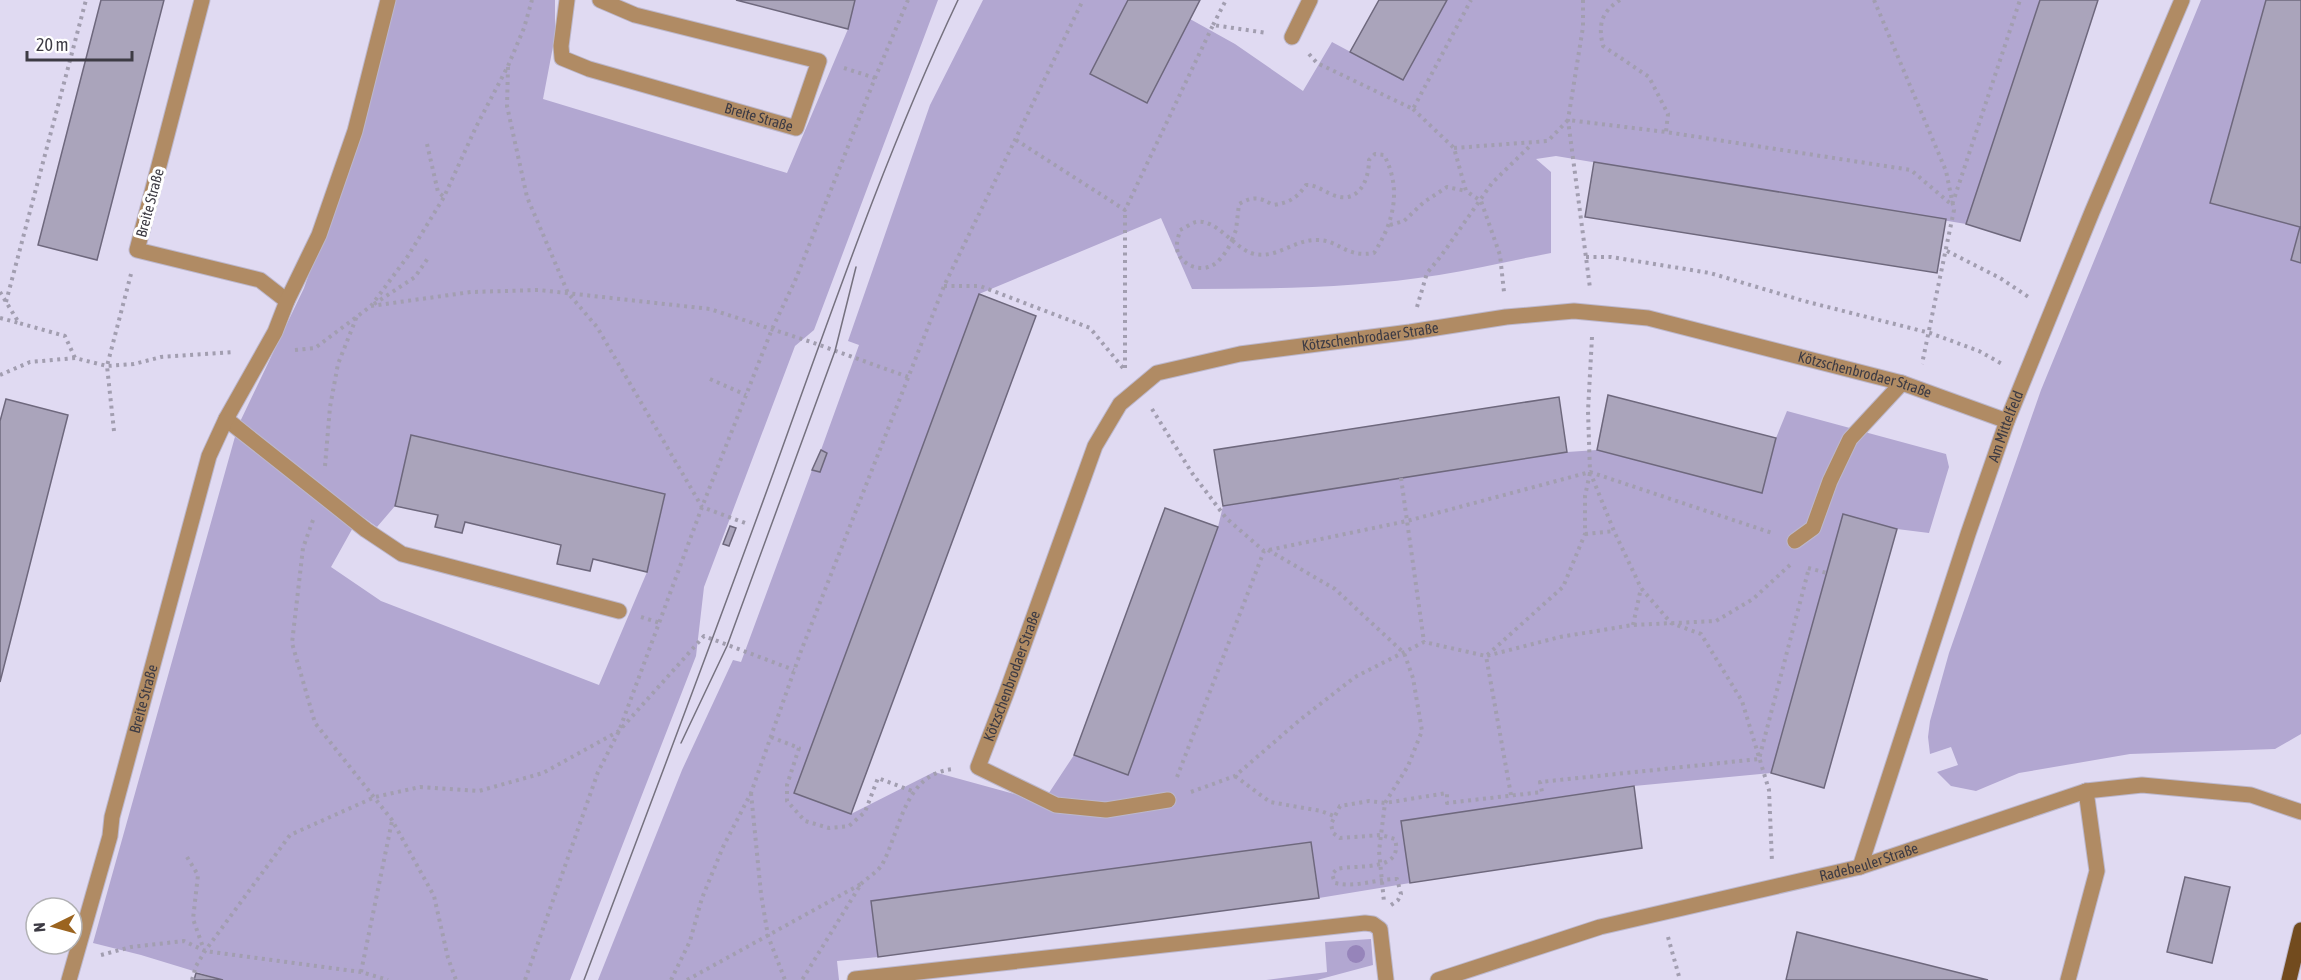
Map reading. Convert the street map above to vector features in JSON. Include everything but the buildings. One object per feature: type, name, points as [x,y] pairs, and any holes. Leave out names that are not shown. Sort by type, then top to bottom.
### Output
[{"type":"main road","points":[[2289,980],[2301,930]]},
{"type":"street","name":"Breite Straße","points":[[202,0],[137,250],[260,280],[287,301]]},
{"type":"street","name":"Breite Straße","points":[[69,980],[110,836],[112,817],[209,456],[226,419],[275,332],[287,301],[319,235],[355,131],[388,0]]},
{"type":"street","name":"Breite Straße","points":[[567,0],[561,46],[562,58],[589,69],[796,128],[819,61]]},
{"type":"street","points":[[600,0],[635,15],[819,61]]},
{"type":"street","points":[[1292,37],[1310,0]]},
{"type":"street","name":"Am Mittelfeld","points":[[1860,867],[2007,421],[2182,0]]},
{"type":"street","name":"Kötzschenbrodaer Straße","points":[[978,767],[1095,446],[1120,404],[1157,373],[1240,354],[1506,317],[1574,311],[1593,312],[1648,318],[1909,386],[2007,421]]},
{"type":"street","points":[[1795,541],[1813,528],[1830,481],[1850,439],[1909,386]]},
{"type":"street","points":[[226,419],[366,530],[402,554],[619,611]]},
{"type":"street","points":[[978,767],[1056,805],[1106,810],[1168,800]]},
{"type":"street","name":"Radebeuler Straße","points":[[1438,980],[1600,927],[1860,867],[2086,791],[2142,785],[2250,795],[2301,812]]},
{"type":"street","points":[[2068,980],[2097,871],[2086,791]]},
{"type":"street","points":[[855,979],[1365,923],[1373,924],[1380,929],[1386,980]]},
{"type":"path","points":[[6,302],[86,0]]},
{"type":"path","points":[[525,980],[598,772],[619,731],[746,394],[772,329],[795,281],[908,0]]},
{"type":"path","points":[[671,980],[690,941],[702,898],[723,847],[751,793],[794,670],[944,286],[1083,0]]},
{"type":"path","points":[[1125,371],[1125,210],[1226,0]]},
{"type":"path","points":[[1413,109],[1471,0]]},
{"type":"path","points":[[1486,656],[1563,588],[1585,534],[1585,496],[1590,472],[1588,411],[1593,312],[1568,120],[1584,27],[1583,0]]},
{"type":"path","points":[[1620,0],[1606,10],[1599,31],[1603,46],[1649,77],[1668,114],[1666,132]]},
{"type":"path","points":[[1874,0],[1946,171],[1954,210],[1930,333],[1909,386]]},
{"type":"path","points":[[1953,205],[2020,0]]},
{"type":"path","points":[[1213,25],[1292,37],[1317,63],[1413,109],[1454,148],[1466,191]]},
{"type":"path","points":[[819,61],[875,78]]},
{"type":"path","points":[[508,66],[507,106],[527,197],[568,293],[597,327],[702,507],[745,523]]},
{"type":"path","points":[[1454,148],[1548,141],[1568,120]]},
{"type":"path","points":[[1568,120],[1666,132],[1911,170],[1953,205]]},
{"type":"path","points":[[1016,140],[1125,210]]},
{"type":"path","points":[[1410,332],[1426,273],[1492,183],[1533,143]]},
{"type":"path","points":[[428,144],[438,192],[444,197]]},
{"type":"path","points":[[1232,240],[1220,259],[1209,267],[1193,268],[1182,260],[1176,247],[1180,230],[1197,221],[1211,223],[1232,240],[1251,253],[1271,254],[1303,240],[1320,239],[1361,255],[1374,253],[1393,214],[1394,195],[1390,166],[1384,155],[1375,154],[1369,160],[1369,174],[1365,183],[1358,192],[1346,198],[1334,196],[1314,185],[1306,185],[1298,196],[1288,203],[1273,205],[1262,198],[1250,198],[1239,204],[1236,230],[1232,240]]},
{"type":"path","points":[[1389,225],[1404,221],[1424,202],[1447,187],[1466,191],[1481,201],[1500,255],[1506,317]]},
{"type":"path","points":[[114,431],[107,366],[137,250]]},
{"type":"path","points":[[1947,251],[2000,278],[2051,312]]},
{"type":"path","points":[[1586,257],[1611,257],[1710,273],[1804,301],[1930,333],[1979,351],[2025,376]]},
{"type":"path","points":[[428,258],[415,277],[371,306],[471,292],[538,290],[710,309],[908,377]]},
{"type":"path","points":[[0,292],[19,323]]},
{"type":"path","points":[[357,316],[338,364],[330,407],[322,496],[303,548],[292,643],[315,723],[392,820],[434,896],[448,958],[456,980]]},
{"type":"path","points":[[0,318],[64,336],[75,358]]},
{"type":"path","points":[[710,379],[746,394]]},
{"type":"path","points":[[1590,472],[1641,588],[1671,622],[1701,634],[1742,701],[1769,790],[1773,888]]},
{"type":"path","points":[[1590,472],[1795,541],[1801,549],[1789,566],[1753,599],[1716,621],[1633,625],[1560,637],[1486,656],[1424,642],[1355,677],[1301,719],[1235,776],[1168,800],[1264,551],[1407,520],[1590,472]]},
{"type":"path","points":[[1401,478],[1424,642]]},
{"type":"path","points":[[1585,534],[1614,531]]},
{"type":"path","points":[[1268,550],[1335,589],[1404,653],[1413,678],[1422,731],[1408,766],[1385,803],[1381,835],[1381,864],[1382,879],[1384,907],[1398,900],[1401,894],[1401,886],[1397,879],[1382,879],[1346,886],[1335,883],[1332,874],[1343,867],[1381,864],[1394,856],[1397,849],[1395,839],[1381,835],[1340,838],[1333,833],[1331,824],[1340,806],[1369,801],[1385,803],[1448,793],[1447,803],[1542,792],[1540,782],[1759,759]]},
{"type":"path","points":[[1789,566],[1827,573]]},
{"type":"path","points":[[1759,759],[1809,568]]},
{"type":"path","points":[[1633,625],[1641,588]]},
{"type":"path","points":[[192,980],[196,966],[205,951],[290,835],[375,797],[420,787],[479,790],[543,773],[619,731],[704,636],[794,670]]},
{"type":"path","points":[[1486,656],[1511,795]]},
{"type":"path","points":[[771,737],[799,748],[787,785],[787,801],[805,821],[829,828],[849,826],[865,812],[878,778],[912,791]]},
{"type":"path","points":[[687,980],[861,884],[880,867],[912,791],[940,770],[978,767]]},
{"type":"path","points":[[1235,776],[1270,802],[1322,811],[1334,816]]},
{"type":"path","points":[[751,793],[760,894],[768,936],[785,980]]},
{"type":"path","points":[[361,972],[392,820]]},
{"type":"path","points":[[187,857],[198,875],[193,919],[205,951]]},
{"type":"path","points":[[802,980],[861,884]]},
{"type":"path","points":[[1662,913],[1680,980]]},
{"type":"path","points":[[72,963],[131,947],[184,941],[205,951],[361,972],[388,980]]},
{"type":"shaded area","points":[[391,0],[555,0],[555,36],[543,99],[787,173],[848,29],[855,0],[938,0],[814,330],[795,346],[704,587],[696,656],[570,980],[223,980],[93,943],[238,426],[304,288],[353,150]],"holes":[[[412,435],[665,495],[647,572],[599,685],[381,601],[331,567],[360,515],[377,527],[395,506]]]},
{"type":"shaded area","points":[[983,0],[1128,0],[1090,74],[1146,103],[1190,19],[1235,44],[1303,91],[1332,42],[1403,80],[1447,0],[2040,0],[1966,224],[1556,156],[1536,159],[1551,172],[1551,253],[1453,273],[1378,283],[1285,288],[1192,289],[1161,218],[979,294],[794,793],[851,814],[934,772],[1043,802],[1074,755],[1128,775],[1218,527],[1223,506],[1567,452],[1597,450],[1762,493],[1776,438],[1787,411],[1946,454],[1949,467],[1929,533],[1897,529],[1771,773],[1634,786],[1402,821],[1410,883],[1319,898],[1311,842],[871,901],[878,957],[837,961],[839,980],[598,980],[682,770],[733,660],[741,662],[812,470],[820,472],[827,453],[821,450],[859,345],[848,341],[930,105]]},
{"type":"shaded area","points":[[2201,0],[2301,0],[2301,734],[2275,749],[2130,754],[2019,773],[1976,791],[1951,786],[1937,772],[1958,765],[1951,747],[1930,754],[1928,737],[1930,721],[1949,653],[2041,390]]},
{"type":"shaded area","points":[[1371,939],[1373,965],[1317,980],[1266,980],[1327,972],[1325,942]]},
{"type":"tram line","points":[[584,980],[727,599],[860,233],[907,116],[958,0]]},
{"type":"tram line","points":[[681,743],[727,646],[835,351],[856,267]]}]
